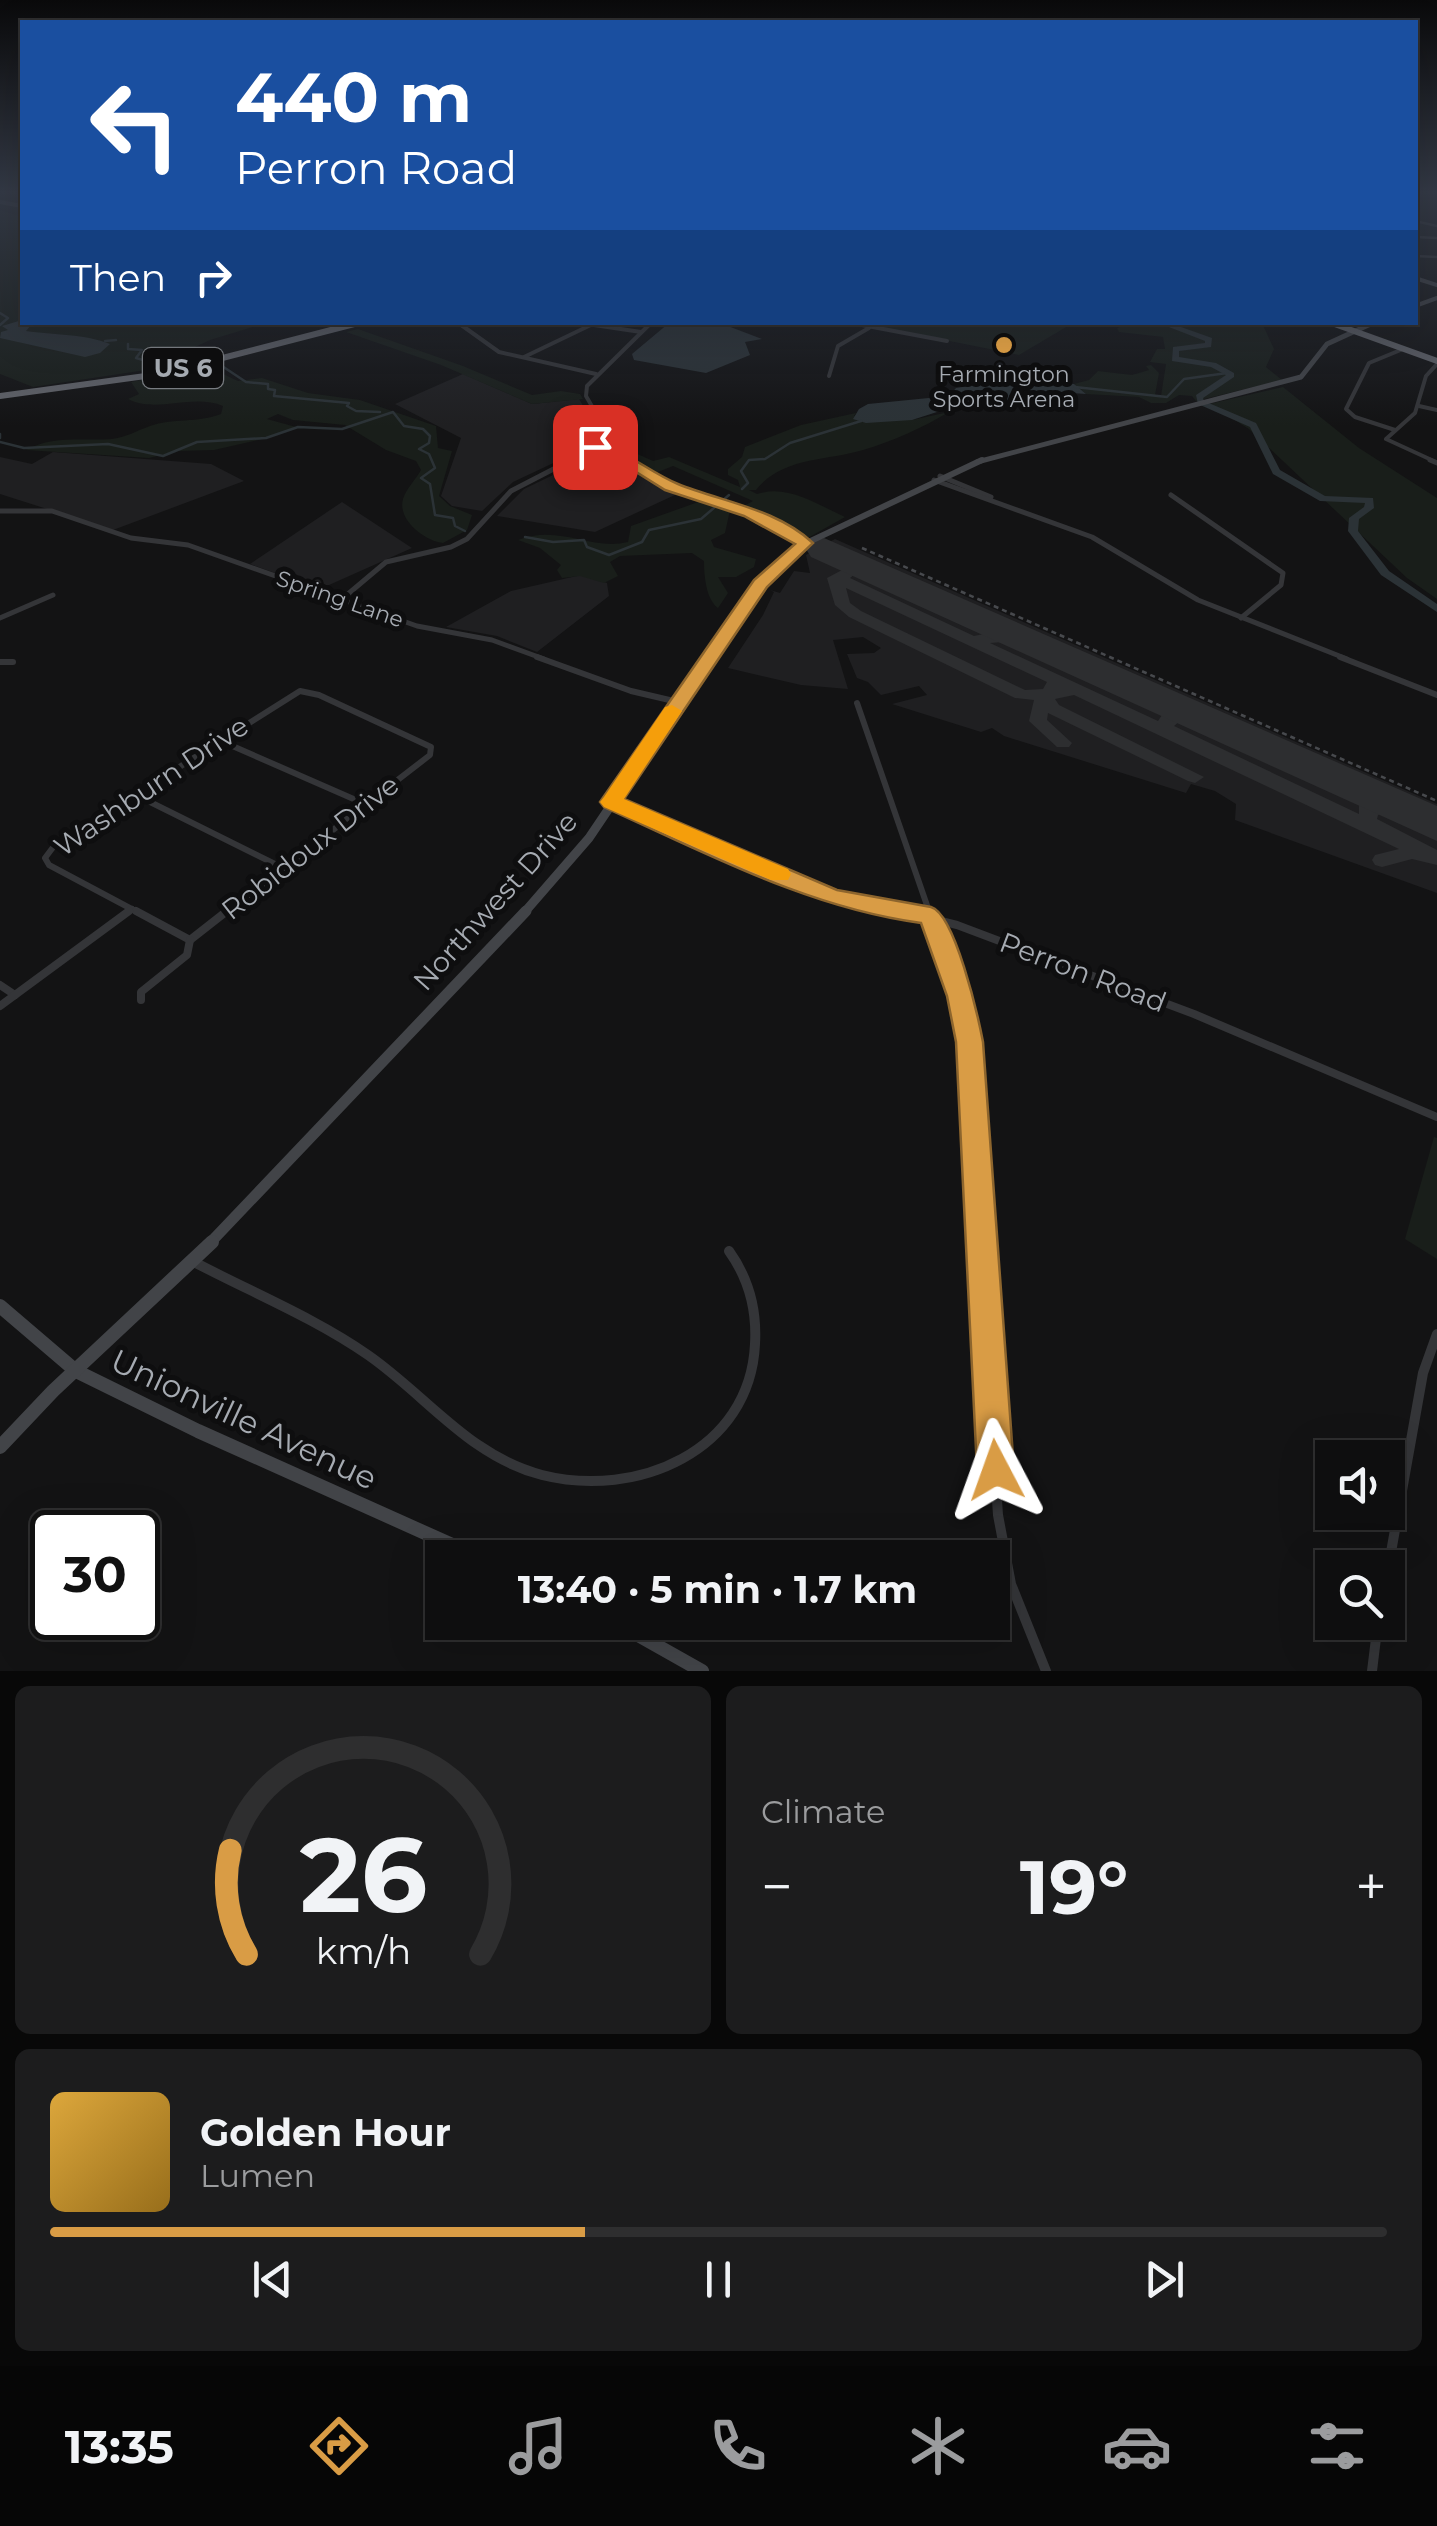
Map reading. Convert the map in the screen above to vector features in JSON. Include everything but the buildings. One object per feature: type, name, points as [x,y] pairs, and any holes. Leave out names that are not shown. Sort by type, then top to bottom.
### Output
[{"type":"highway","name":"US 6","points":[[0,396],[160,374],[350,325]]},
{"type":"highway","points":[[1337,325],[1437,363]]},
{"type":"main road","name":"Northwest Drive","points":[[0,1448],[193,1261],[560,874],[760,584],[805,543],[937,478],[1006,451],[1295,380],[1313,369],[1328,344],[1368,325]]},
{"type":"main road","name":"Unionville Avenue","points":[[0,1306],[76,1371],[198,1431],[441,1540]]},
{"type":"main road","points":[[647,1640],[702,1671]]},
{"type":"street","points":[[461,325],[492,349],[597,374]]},
{"type":"street","points":[[523,358],[593,325]]},
{"type":"street","points":[[601,325],[641,332]]},
{"type":"street","points":[[342,599],[386,562],[451,547],[467,539],[511,491],[589,446],[604,427],[586,392],[597,374],[649,325]]},
{"type":"street","points":[[860,325],[947,342]]},
{"type":"street","points":[[829,376],[838,346],[870,327]]},
{"type":"street","points":[[1397,431],[1355,417],[1346,409],[1369,363],[1403,349]]},
{"type":"street","points":[[1437,363],[1424,378],[1426,389],[1412,421],[1386,439],[1437,463]]},
{"type":"street","points":[[1419,406],[1437,410]]},
{"type":"street","points":[[589,446],[617,454],[670,486],[758,516],[805,543]]},
{"type":"street","points":[[937,478],[1106,543],[1178,590],[1240,618],[1437,695]]},
{"type":"street","points":[[1171,495],[1283,573],[1281,586],[1240,618]]},
{"type":"street","name":"Spring Lane","points":[[0,511],[52,511],[131,538],[188,545],[417,626],[492,640],[619,687],[678,702]]},
{"type":"street","points":[[0,618],[53,595]]},
{"type":"street","points":[[0,662],[13,662]]},
{"type":"street","name":"Washburn Drive","points":[[190,940],[49,866],[45,858],[54,846],[300,691],[319,695],[431,747],[430,755]]},
{"type":"street","points":[[857,703],[960,996],[969,1042],[1003,1549],[1023,1618],[1046,1671]]},
{"type":"street","points":[[220,740],[364,804]]},
{"type":"street","name":"Robidoux Drive","points":[[141,1000],[141,992],[187,955],[190,940],[430,755]]},
{"type":"street","points":[[135,794],[284,868]]},
{"type":"street","name":"Perron Road","points":[[612,802],[829,896],[866,907],[931,915],[1194,1014],[1437,1117]]},
{"type":"street","points":[[0,1006],[132,909]]},
{"type":"street","points":[[0,985],[15,995]]},
{"type":"street","points":[[193,1261],[383,1364],[440,1421],[494,1458],[574,1482],[628,1480],[666,1469],[716,1435],[744,1400],[756,1366],[756,1320],[747,1284],[729,1250]]},
{"type":"street","points":[[1391,1550],[1423,1373],[1437,1334]]},
{"type":"street","points":[[1372,1671],[1376,1640]]},
{"type":"shaded area","points":[[0,270],[20,270],[20,325],[259,325],[210,340],[146,370],[33,387],[0,374]]},
{"type":"shaded area","points":[[20,321],[20,325],[31,325],[26,331],[110,344],[100,353],[85,357],[0,338],[1,332],[8,330],[2,326]]},
{"type":"shaded area","points":[[667,325],[725,325],[762,339],[745,342],[750,355],[706,373],[634,360],[632,354]]},
{"type":"shaded area","name":"Farmington Sports Arena","points":[[882,325],[1070,325],[1019,355],[880,327]]},
{"type":"shaded area","points":[[1263,325],[1274,349],[1266,367],[1282,380],[1196,401],[1192,396],[1179,395],[1166,403],[1151,403],[1139,397],[1086,394],[1074,384],[1089,380],[1098,371],[1132,375],[1149,370],[1146,366],[1151,365],[1159,373],[1155,395],[1161,396],[1166,364],[1150,362],[1157,349],[1165,349],[1163,337],[1119,332],[1117,328]]},
{"type":"shaded area","points":[[358,329],[532,395],[561,391],[580,394],[583,399],[532,404],[441,365],[346,332]]},
{"type":"shaded area","points":[[208,367],[238,381],[262,378],[308,393],[360,400],[436,426],[438,448],[452,451],[439,496],[450,506],[472,515],[467,530],[443,543],[414,528],[402,507],[404,495],[421,470],[416,461],[386,450],[345,425],[293,420],[278,414],[267,419],[296,427],[214,450],[178,451],[149,458],[26,450],[57,440],[117,438],[158,424],[221,414],[223,406],[211,403],[151,405],[128,399],[139,394],[131,382]]},
{"type":"shaded area","points":[[463,374],[532,404],[579,399],[596,427],[594,432],[564,458],[513,482],[482,511],[452,506],[441,496],[461,438],[395,404]]},
{"type":"shaded area","points":[[1020,378],[1074,384],[1086,394],[1058,392],[1042,397],[1026,389],[1009,395],[1011,401],[977,408],[962,404],[912,420],[866,423],[853,419],[868,404],[949,396],[956,388]]},
{"type":"shaded area","points":[[1283,387],[1359,448],[1437,498],[1437,599],[1407,578],[1249,429],[1209,404]]},
{"type":"shaded area","points":[[949,412],[874,447],[778,471],[756,490],[749,490],[757,494],[791,493],[845,517],[806,539],[742,507],[753,501],[673,466],[653,474],[619,451],[598,443],[602,438],[653,461],[669,457],[740,487],[738,480],[728,475],[728,469],[742,457],[745,447],[801,425],[856,413],[854,416],[912,420]]},
{"type":"shaded area","points":[[593,451],[606,454],[677,494],[595,532],[497,516],[524,489],[578,463]]},
{"type":"shaded area","points":[[53,452],[211,464],[244,481],[113,530],[0,494],[0,457],[32,464]]},
{"type":"shaded area","points":[[701,501],[730,510],[725,533],[711,540],[714,547],[756,559],[754,567],[736,577],[718,577],[728,593],[718,608],[708,593],[704,561],[692,553],[620,556],[610,562],[618,576],[604,583],[580,576],[562,578],[557,570],[561,565],[540,548],[518,540],[547,535],[601,543],[628,542],[631,526]]},
{"type":"shaded area","points":[[342,502],[412,548],[320,589],[250,564]]},
{"type":"shaded area","points":[[835,539],[1437,804],[1437,893],[1235,820],[1236,804],[1215,791],[1191,784],[1186,793],[1004,736],[992,728],[981,732],[892,704],[927,695],[919,686],[881,695],[868,682],[857,678],[847,654],[874,653],[881,648],[863,637],[833,640],[848,689],[801,685],[728,668],[763,615],[774,592],[770,590],[780,593],[794,571],[810,573],[806,555]]},
{"type":"shaded area","points":[[581,575],[607,583],[609,596],[537,652],[497,636],[446,627],[511,591]]},
{"type":"shaded area","points":[[1434,1137],[1437,1138],[1437,1259],[1405,1239]]},
{"type":"waterway","points":[[0,313],[8,318],[0,325]]},
{"type":"waterway","points":[[1167,325],[1209,340],[1208,345],[1176,349],[1175,359],[1213,365],[1231,375],[1199,397],[1201,402],[1253,425],[1276,472],[1323,499],[1370,500],[1369,508],[1354,518],[1353,531],[1385,573],[1437,609]]},
{"type":"waterway","points":[[105,341],[116,340]]},
{"type":"waterway","points":[[128,344],[128,349],[142,350],[136,358],[150,362]]},
{"type":"waterway","points":[[153,362],[206,359]]},
{"type":"waterway","points":[[222,366],[246,382],[268,384],[268,389],[275,390],[274,396],[349,403],[347,406],[356,411],[380,412]]},
{"type":"waterway","points":[[1075,387],[1167,397],[1184,379],[1227,373]]},
{"type":"waterway","points":[[0,442],[24,448],[108,444],[163,456],[197,442],[266,438],[298,427],[342,429],[393,412],[404,426],[423,429],[430,436],[429,443],[419,449],[429,454],[435,468],[421,478],[430,484],[435,515],[453,518],[455,526],[465,531]]},
{"type":"waterway","points":[[742,489],[748,483],[741,471],[749,460],[765,459],[790,443],[861,421]]},
{"type":"waterway","points":[[525,537],[553,542],[584,540],[587,547],[609,555],[642,542],[649,530],[701,519],[729,495]]},
{"type":"taxiway","points":[[859,565],[839,579],[1173,735]]},
{"type":"taxiway","points":[[839,576],[835,578],[843,605],[855,614],[1021,694],[1050,692]]},
{"type":"taxiway","points":[[972,641],[996,637],[996,629],[989,623]]},
{"type":"taxiway","points":[[994,638],[1020,637]]},
{"type":"taxiway","points":[[1050,692],[1054,684]]},
{"type":"taxiway","points":[[1050,692],[1074,690]]},
{"type":"taxiway","points":[[1050,692],[1046,699],[1053,709],[1195,777]]},
{"type":"taxiway","points":[[1048,694],[1041,703],[1038,721],[1063,743]]},
{"type":"taxiway","points":[[1173,735],[1165,727],[1168,719],[1180,715],[1200,718]]},
{"type":"taxiway","points":[[1173,735],[1377,830]]},
{"type":"taxiway","points":[[1356,788],[1369,800],[1369,811]]},
{"type":"taxiway","points":[[1369,811],[1382,806],[1406,811]]},
{"type":"taxiway","points":[[1369,811],[1367,821],[1377,830]]},
{"type":"taxiway","points":[[1377,830],[1437,858]]},
{"type":"taxiway","points":[[1382,860],[1412,852],[1426,854]]},
{"type":"runway","points":[[824,549],[1437,825]]},
{"type":"railway","points":[[862,548],[1437,801]]},
{"type":"slow traffic","points":[[672,711],[612,802],[779,874]]},
{"type":"place","name":"Farmington Sports Arena","points":[[1004,345]]},
{"type":"route","points":[[595,447],[617,454],[660,482],[749,512],[805,543],[760,584],[612,802],[829,896],[866,907],[931,915],[960,996],[969,1042],[996,1470]]}]
